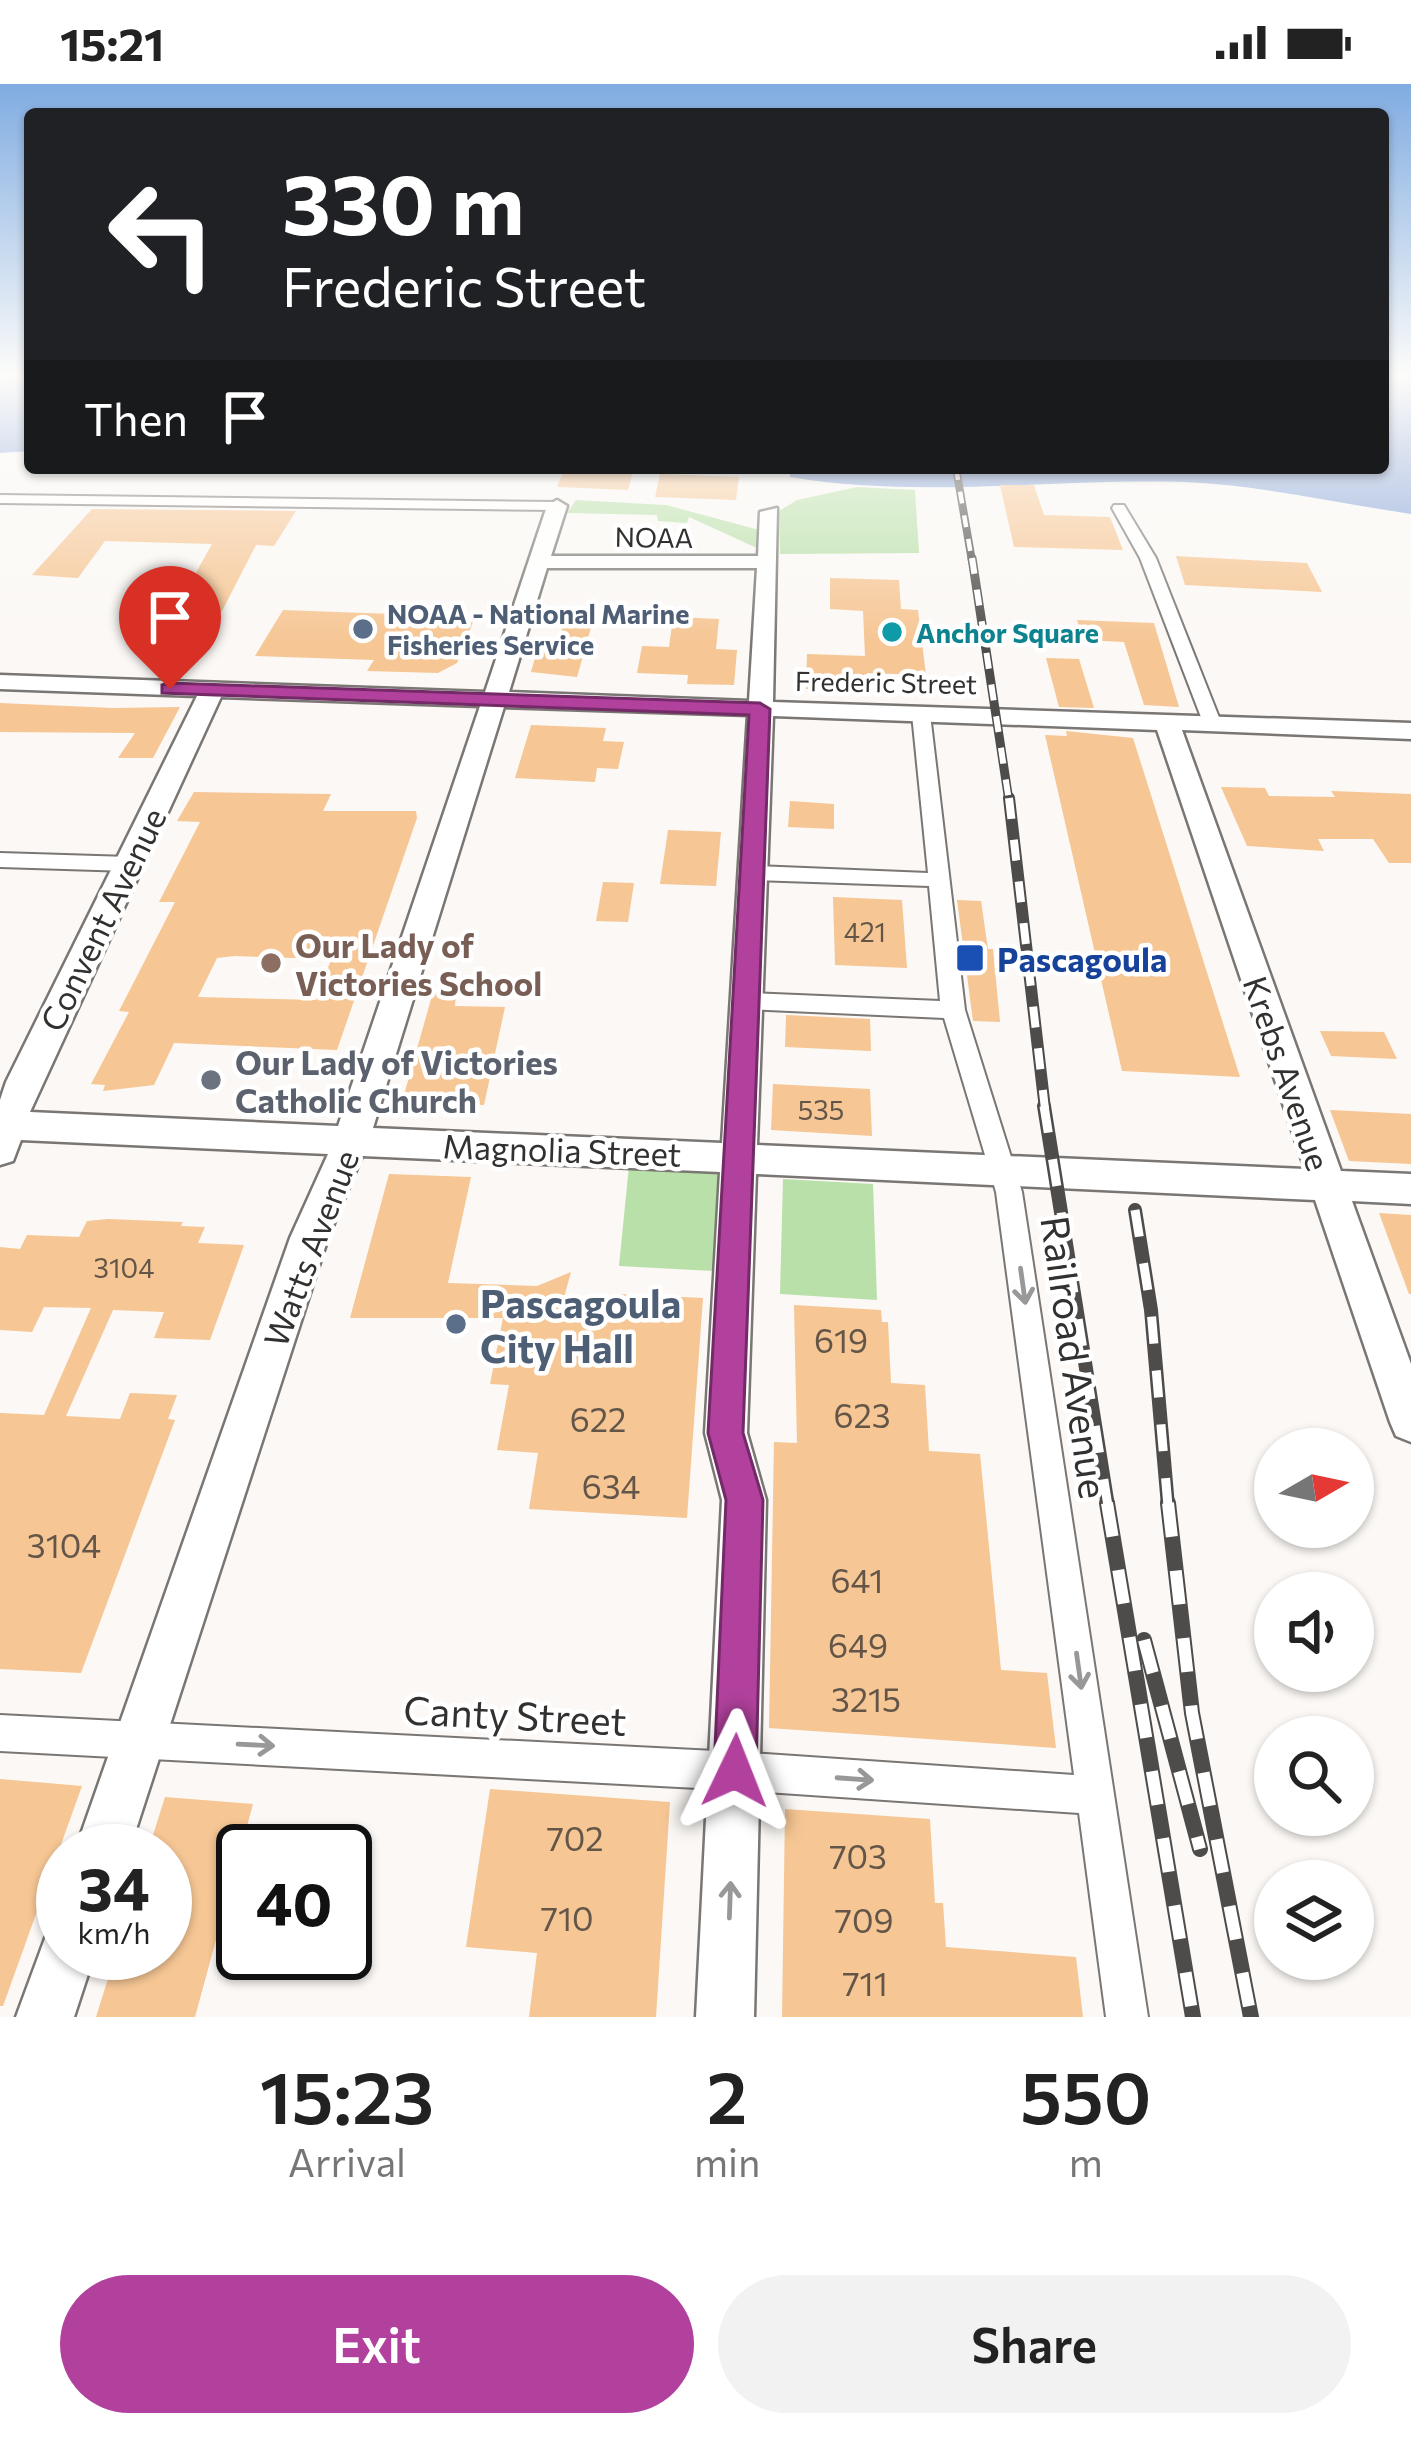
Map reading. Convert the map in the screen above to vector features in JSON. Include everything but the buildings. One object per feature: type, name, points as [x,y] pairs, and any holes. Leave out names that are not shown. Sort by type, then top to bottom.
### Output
[{"type":"street","points":[[0,499],[556,506]]},
{"type":"street","name":"Watts Avenue","points":[[111,1824],[310,1238],[351,1141],[556,506]]},
{"type":"street","points":[[1119,508],[1148,557],[1213,725]]},
{"type":"street","points":[[725,2017],[744,1500],[726,1433],[770,512]]},
{"type":"street","name":"NOAA","points":[[540,562],[768,562]]},
{"type":"street","name":"Frederic Street","points":[[0,682],[1411,731]]},
{"type":"street","name":"Convent Avenue","points":[[4,1134],[23,1082],[212,691]]},
{"type":"street","name":"Railroad Avenue","points":[[921,714],[953,1010],[1004,1170],[1127,2017]]},
{"type":"street","name":"Krebs Avenue","points":[[1167,723],[1411,1422]]},
{"type":"street","points":[[0,860],[129,864]]},
{"type":"street","points":[[753,873],[939,880]]},
{"type":"street","points":[[748,1001],[953,1010]]},
{"type":"street","name":"Magnolia Street","points":[[4,1134],[740,1156],[1411,1190]]},
{"type":"street","name":"Canty Street","points":[[0,1733],[735,1771],[1096,1796]]},
{"type":"street","points":[[45,2017],[58,1980]]},
{"type":"green space","points":[[857,487],[915,490],[919,553],[780,554],[779,511],[797,500]]},
{"type":"green space","points":[[576,500],[666,505],[763,531],[759,549],[689,517],[687,523],[658,521],[657,515],[567,513]]},
{"type":"green space","points":[[629,1166],[718,1170],[713,1271],[619,1266]]},
{"type":"green space","points":[[783,1179],[873,1184],[877,1300],[780,1294]]},
{"type":"water","points":[[1389,464],[1411,464],[1411,514],[1184,482],[888,487],[790,477],[1389,474]]},
{"type":"railway","points":[[957,474],[972,561]]},
{"type":"railway","points":[[972,558],[1009,801]]},
{"type":"railway","points":[[1009,798],[1045,1109]]},
{"type":"railway","points":[[1044,1106],[1108,1506]]},
{"type":"railway","points":[[1135,1210],[1151,1310],[1168,1506]]},
{"type":"railway","points":[[1107,1503],[1193,2017]]},
{"type":"railway","points":[[1168,1503],[1192,1713],[1251,2017]]},
{"type":"railway","points":[[1144,1640],[1200,1849]]},
{"type":"place","name":"NOAA - National Marine Fisheries Service","points":[[363,629]]},
{"type":"place","name":"Anchor Square","points":[[892,632]]},
{"type":"place","name":"Pascagoula","points":[[970,958]]},
{"type":"place","name":"Our Lady of Victories School","points":[[271,963]]},
{"type":"place","name":"Our Lady of Victories Catholic Church","points":[[211,1080]]},
{"type":"place","name":"Pascagoula City Hall","points":[[456,1324]]},
{"type":"route","points":[[170,689],[760,709],[726,1433],[744,1500],[735,1771]]}]
